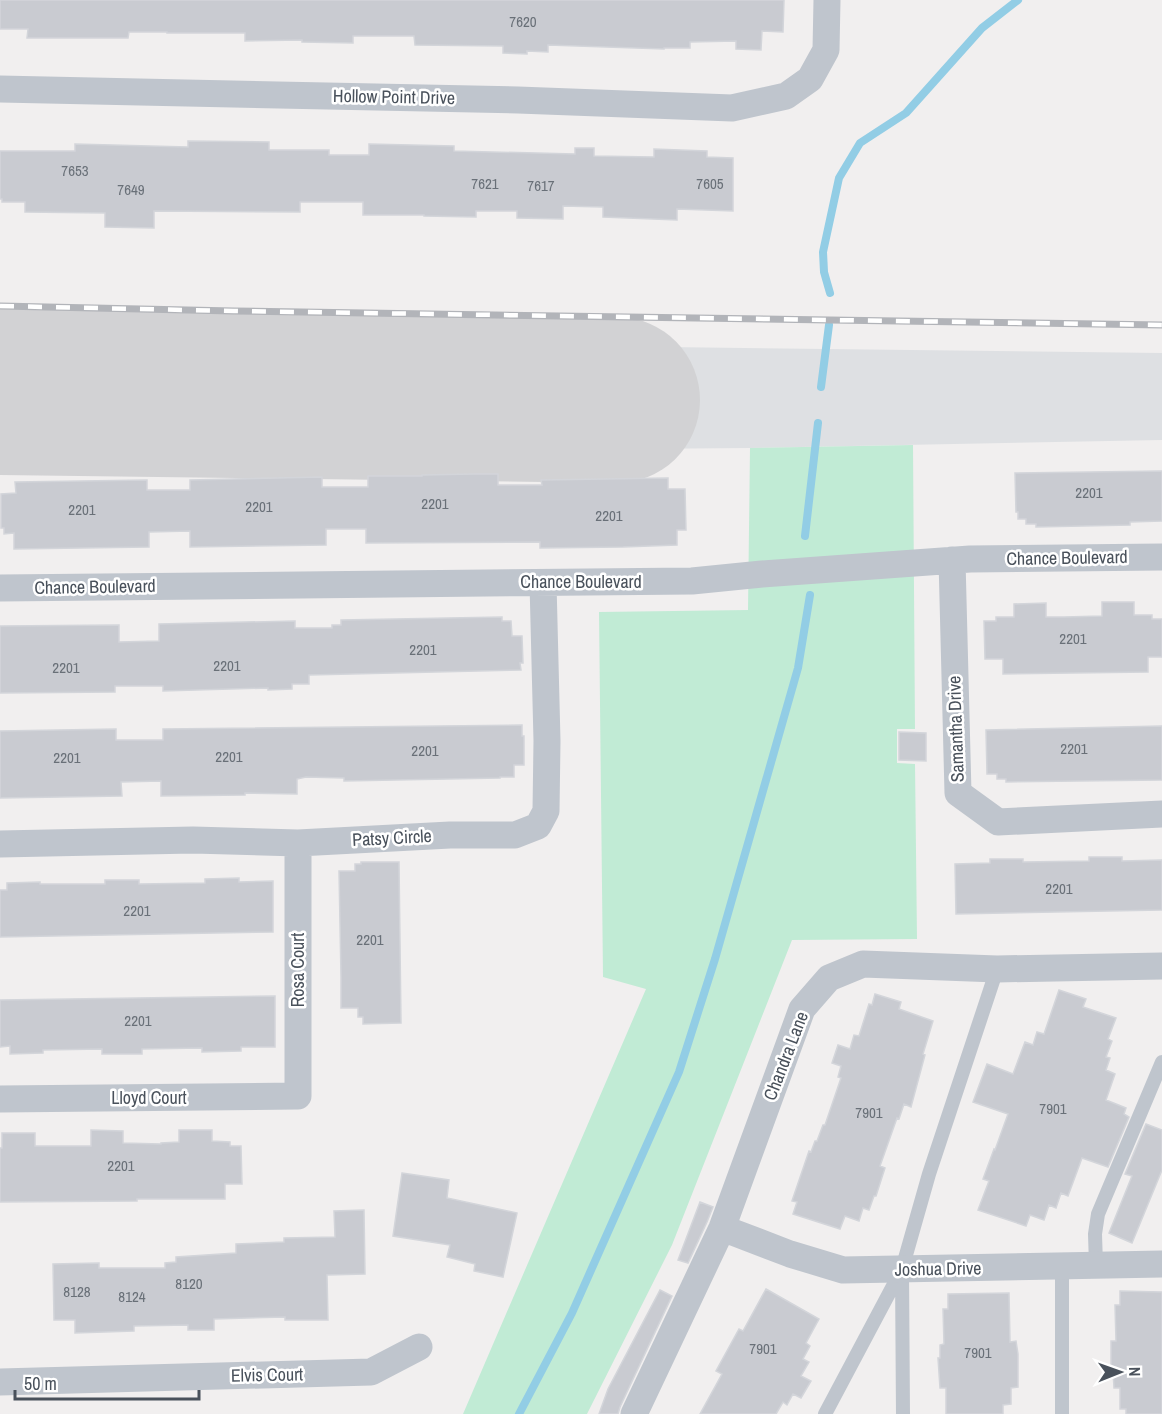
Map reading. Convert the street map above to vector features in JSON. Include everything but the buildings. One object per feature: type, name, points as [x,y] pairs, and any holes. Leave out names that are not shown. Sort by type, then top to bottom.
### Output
[{"type":"street","name":"Hollow Point Drive","points":[[0,88],[732,108],[786,96],[810,79],[826,50],[827,0]]},
{"type":"street","name":"Chance Boulevard","points":[[0,588],[692,581],[952,560],[1162,557]]},
{"type":"street","name":"Samantha Drive","points":[[952,560],[958,793],[998,822],[1162,814]]},
{"type":"street","name":"Patsy Circle","points":[[0,844],[193,840],[298,843],[450,835],[515,835],[538,826],[546,811],[547,730],[543,583]]},
{"type":"street","name":"Rosa Court","points":[[298,843],[298,1096]]},
{"type":"street","name":"Chandra Lane","points":[[634,1414],[722,1228],[802,1009],[828,978],[863,964],[997,969],[1162,966]]},
{"type":"street","name":"Lloyd Court","points":[[0,1099],[298,1096]]},
{"type":"street","name":"Joshua Drive","points":[[722,1228],[790,1254],[843,1270],[1162,1264]]},
{"type":"street","name":"Elvis Court","points":[[0,1382],[371,1372],[419,1347]]},
{"type":"lane","points":[[825,1414],[902,1269],[929,1174],[997,969]]},
{"type":"lane","points":[[1096,1265],[1095,1234],[1098,1214],[1162,1062]]},
{"type":"lane","points":[[1062,1266],[1062,1414]]},
{"type":"lane","points":[[902,1269],[903,1414]]},
{"type":"shaded area","points":[[0,339],[1162,353],[1162,440],[750,448],[0,454]]},
{"type":"green space","points":[[913,445],[915,729],[897,729],[897,763],[915,764],[917,939],[792,940],[672,1245],[587,1414],[463,1414],[646,989],[603,977],[599,612],[748,610],[750,448]]},
{"type":"waterway","points":[[830,293],[824,272],[823,252],[839,178],[860,143],[906,113],[982,28],[1018,0]]},
{"type":"waterway","points":[[821,387],[829,325]]},
{"type":"waterway","points":[[805,536],[818,423]]},
{"type":"waterway","points":[[519,1414],[572,1313],[679,1072],[715,959],[798,668],[810,595]]},
{"type":"runway","points":[[0,392],[617,400]]},
{"type":"railway","points":[[0,306],[1162,325]]}]
